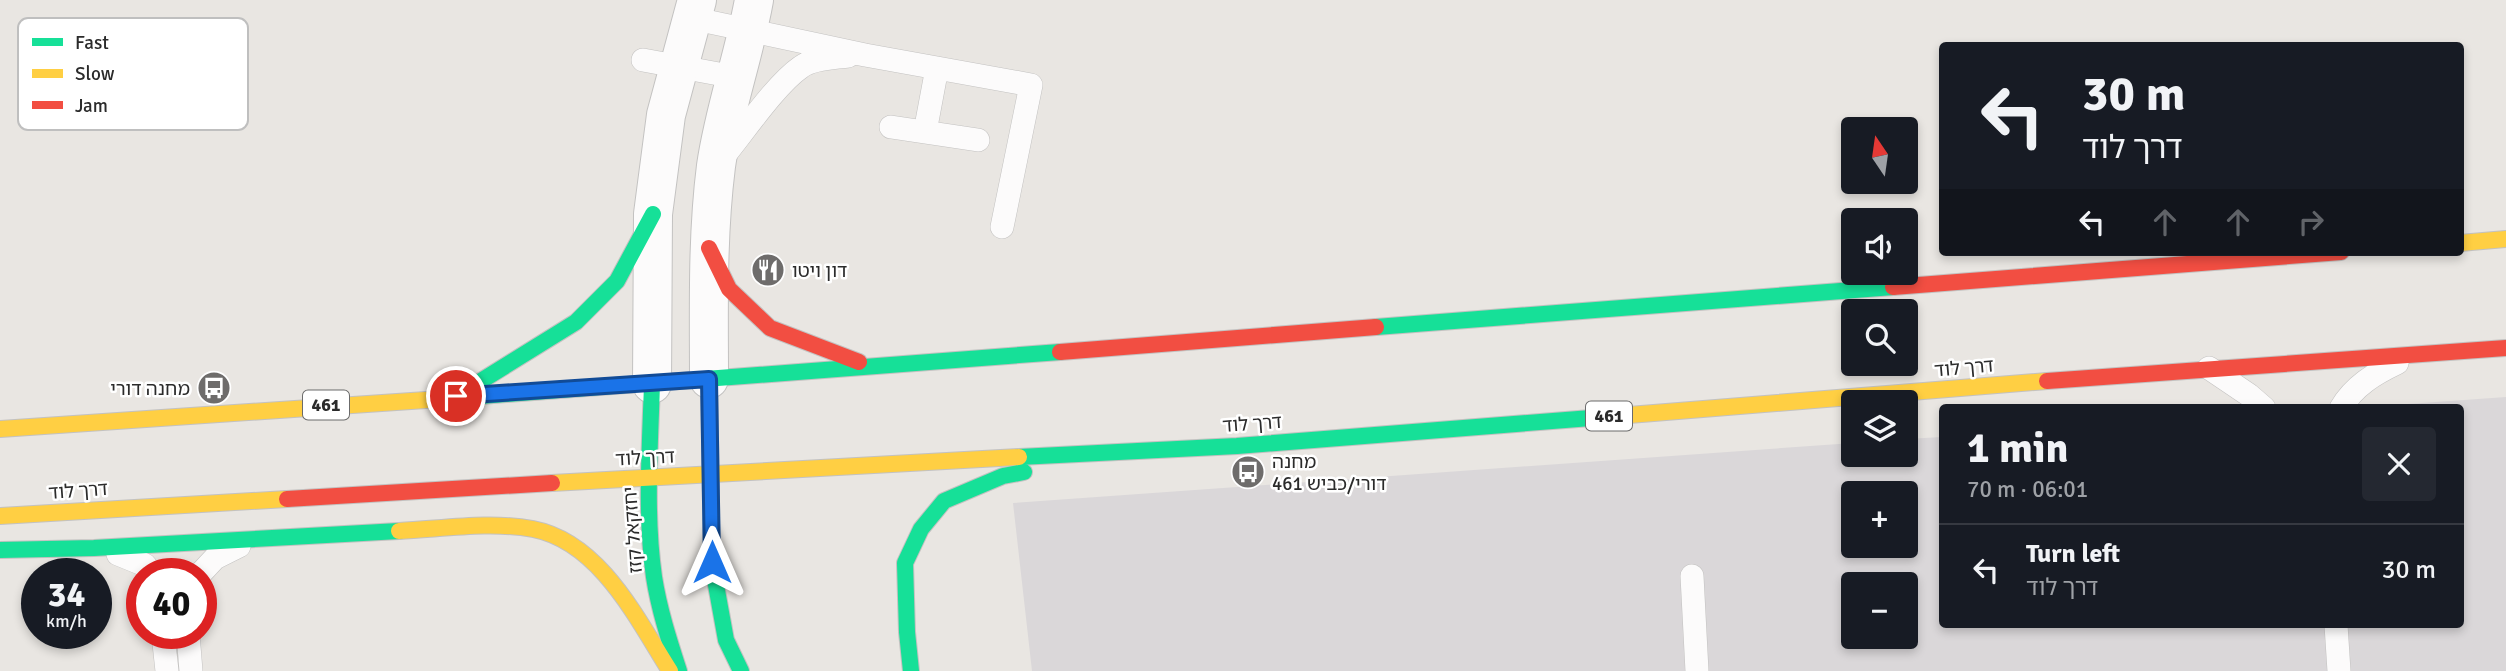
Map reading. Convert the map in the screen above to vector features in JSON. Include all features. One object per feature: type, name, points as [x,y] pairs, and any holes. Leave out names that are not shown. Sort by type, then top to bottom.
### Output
[{"type":"main road","points":[[456,396],[576,322],[617,281],[653,214]]},
{"type":"main road","points":[[2464,243],[2506,239]]},
{"type":"main road","points":[[709,248],[729,289],[770,328],[867,366]]},
{"type":"main road","name":"461","points":[[0,429],[652,384],[2289,256]]},
{"type":"main road","name":"דרך לוד","points":[[0,516],[1265,444],[2209,368],[2506,348]]},
{"type":"main road","points":[[709,379],[712,562],[726,640],[741,671]]},
{"type":"main road","name":"יחזקאל קזז","points":[[652,384],[649,477],[653,568],[667,635],[680,671]]},
{"type":"main road","points":[[911,671],[905,563],[921,529],[944,501],[1003,476],[1133,452]]},
{"type":"main road","points":[[0,550],[94,548],[498,526],[541,530],[576,547],[608,579],[670,671]]},
{"type":"street","points":[[652,384],[653,214],[666,115],[661,63],[694,9]]},
{"type":"street","points":[[709,379],[709,248],[716,165],[751,15]]},
{"type":"lane","points":[[694,9],[751,15],[865,55],[1031,85],[1002,228]]},
{"type":"lane","points":[[716,165],[778,90],[802,66],[830,58],[865,55]]},
{"type":"lane","points":[[661,63],[735,76]]},
{"type":"lane","points":[[925,132],[937,68]]},
{"type":"lane","points":[[891,127],[978,140]]},
{"type":"lane","points":[[2343,404],[2350,392],[2377,372],[2413,355]]},
{"type":"lane","points":[[2209,368],[2259,404]]},
{"type":"lane","points":[[215,558],[255,538]]},
{"type":"lane","points":[[94,548],[129,558]]},
{"type":"lane","points":[[1692,576],[1698,671]]},
{"type":"lane","points":[[2336,628],[2339,671]]},
{"type":"lane","points":[[165,649],[167,671]]},
{"type":"lane","points":[[189,649],[191,671]]},
{"type":"shaded area","points":[[2506,397],[2506,671],[1032,671],[1013,503],[1841,444],[1841,467],[1918,467],[1918,438],[1939,437],[1939,628],[2464,628],[2464,404],[2408,404]]},
{"type":"traffic: fast","points":[[460,394],[576,322],[617,281],[653,214]]},
{"type":"traffic: fast","points":[[1376,327],[1893,287]]},
{"type":"traffic: fast","points":[[455,398],[1060,352]]},
{"type":"traffic: fast","points":[[709,379],[712,563],[726,640],[741,671]]},
{"type":"traffic: fast","points":[[652,384],[649,481],[651,553],[659,601],[679,671]]},
{"type":"traffic: fast","points":[[1019,457],[1237,446],[1629,415]]},
{"type":"traffic: fast","points":[[911,671],[905,563],[921,529],[944,501],[1003,476],[1024,472]]},
{"type":"traffic: fast","points":[[0,550],[94,548],[399,531]]},
{"type":"traffic: slow","points":[[2464,243],[2506,239]]},
{"type":"traffic: slow","points":[[1629,415],[2047,381]]},
{"type":"traffic: slow","points":[[0,429],[455,398]]},
{"type":"traffic: slow","points":[[552,483],[1019,457]]},
{"type":"traffic: slow","points":[[0,516],[287,499]]},
{"type":"traffic: slow","points":[[399,531],[500,526],[533,529],[557,537],[578,549],[614,585],[670,671]]},
{"type":"traffic: jam","points":[[709,248],[729,289],[770,328],[859,362]]},
{"type":"traffic: jam","points":[[1893,287],[2290,256]]},
{"type":"traffic: jam","points":[[1060,352],[1376,327]]},
{"type":"traffic: jam","points":[[2047,381],[2506,348]]},
{"type":"traffic: jam","points":[[287,499],[552,483]]},
{"type":"place","name":"דון ויטו","points":[[768,270]]},
{"type":"place","name":"מחנה דורי","points":[[214,388]]},
{"type":"place","name":"מחנה דורי/כביש 461","points":[[1248,472]]},
{"type":"route","points":[[456,396],[709,379],[712,562]]}]
